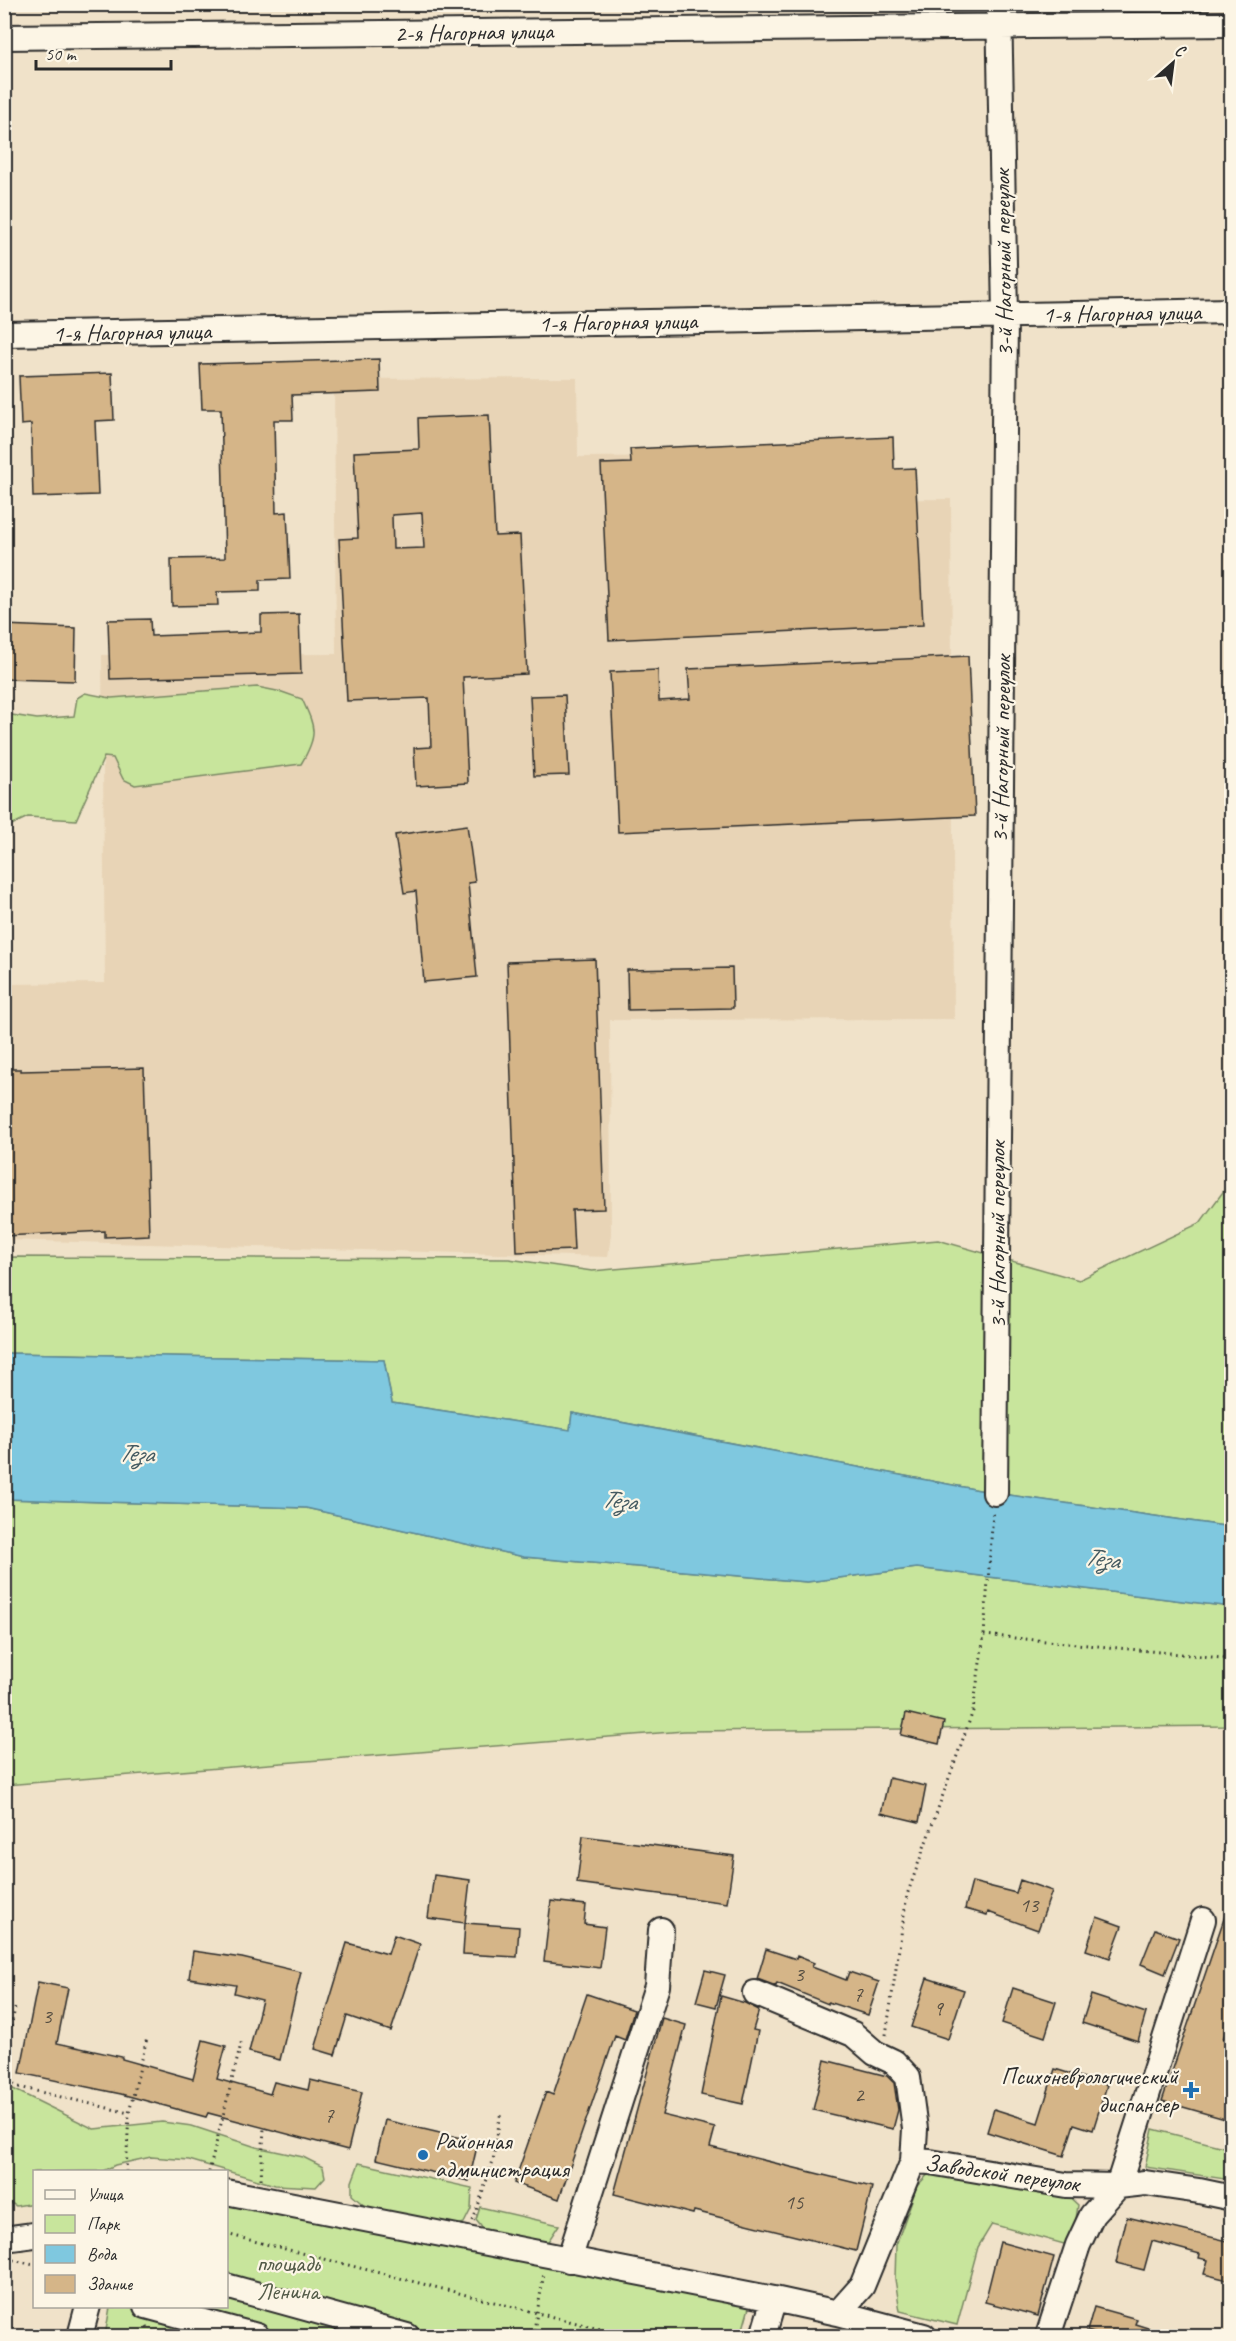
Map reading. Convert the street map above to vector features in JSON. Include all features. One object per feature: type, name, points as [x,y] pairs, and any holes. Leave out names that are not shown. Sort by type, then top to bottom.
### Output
[{"type":"street","name":"2-я Нагорная улица","points":[[4,37],[999,16],[1232,24]]},
{"type":"street","name":"3-й Нагорный переулок","points":[[995,1493],[1005,315],[999,16]]},
{"type":"street","name":"1-я Нагорная улица","points":[[4,334],[1232,311]]},
{"type":"street","points":[[1048,2337],[1077,2245],[1092,2215],[1118,2186],[1203,1920]]},
{"type":"street","points":[[557,2257],[657,1986],[660,1930]]},
{"type":"street","points":[[755,1993],[853,2034],[875,2053],[894,2062],[908,2077],[915,2129],[913,2162]]},
{"type":"street","name":"Заводской переулок","points":[[838,2313],[862,2286],[913,2162],[930,2162],[1066,2185],[1118,2186],[1145,2183],[1232,2198]]},
{"type":"street","points":[[228,2192],[774,2299],[838,2313],[924,2337]]},
{"type":"street","points":[[4,2239],[33,2235]]},
{"type":"street","points":[[228,2287],[407,2337]]},
{"type":"street","points":[[763,2337],[774,2299]]},
{"type":"street","points":[[80,2337],[88,2308]]},
{"type":"street","points":[[150,2308],[257,2337]]},
{"type":"path","points":[[894,2062],[885,2045],[885,2037],[907,1895],[973,1711],[984,1635],[995,1493]]},
{"type":"path","points":[[984,1635],[1232,1659]]},
{"type":"path","points":[[4,2062],[15,2008]]},
{"type":"path","points":[[126,2170],[129,2113],[147,2038]]},
{"type":"path","points":[[210,2170],[242,2040]]},
{"type":"path","points":[[4,2077],[20,2087],[129,2113]]},
{"type":"path","points":[[467,2240],[494,2161],[501,2111]]},
{"type":"path","points":[[260,2199],[264,2128]]},
{"type":"path","points":[[228,2235],[628,2337]]},
{"type":"path","points":[[533,2337],[538,2314],[557,2257]]},
{"type":"path","points":[[4,2258],[33,2265]]},
{"type":"shaded area","points":[[577,378],[578,457],[836,455],[837,500],[951,499],[954,1019],[610,1020],[611,1234],[608,1257],[5,1240],[5,984],[105,983],[102,655],[336,654],[334,379]]},
{"type":"green space","points":[[257,687],[302,699],[313,732],[310,746],[301,764],[135,785],[123,779],[113,758],[104,757],[76,820],[28,817],[5,828],[5,714],[37,719],[74,716],[77,698],[85,693],[111,698]]},
{"type":"green space","points":[[1231,1181],[1231,1527],[995,1493],[572,1413],[570,1430],[392,1403],[384,1360],[5,1353],[5,1257],[509,1259],[592,1271],[938,1240],[1079,1280],[1200,1223]]},
{"type":"green space","points":[[5,1499],[306,1508],[524,1557],[807,1582],[917,1568],[1231,1607],[1231,1726],[684,1731],[5,1785]]},
{"type":"green space","points":[[5,2085],[94,2129],[162,2122],[192,2126],[256,2147],[303,2157],[323,2167],[325,2177],[316,2187],[275,2185],[189,2160],[151,2157],[115,2165],[105,2170],[33,2170],[33,2203],[16,2206],[5,2200]]},
{"type":"green space","points":[[1153,2129],[1231,2149],[1231,2180],[1145,2167]]},
{"type":"green space","points":[[359,2163],[472,2188],[471,2209],[464,2223],[451,2228],[367,2208],[352,2195],[352,2182]]},
{"type":"green space","points":[[937,2165],[1065,2193],[1078,2205],[1074,2233],[1064,2244],[992,2224],[978,2247],[957,2325],[900,2311],[895,2279],[896,2245],[917,2186]]},
{"type":"green space","name":"площадь Ленина","points":[[228,2205],[540,2261],[750,2304],[741,2336],[105,2336],[110,2308],[228,2308]]},
{"type":"green space","points":[[480,2207],[559,2225],[545,2246],[488,2235],[476,2220]]},
{"type":"water","name":"Теза","points":[[5,1353],[384,1360],[392,1403],[570,1430],[572,1413],[995,1493],[1231,1527],[1231,1607],[917,1568],[807,1582],[524,1557],[306,1508],[5,1499]]},
{"type":"building","points":[[379,359],[380,392],[292,395],[293,420],[274,420],[276,513],[287,512],[290,579],[260,580],[260,591],[217,592],[218,605],[172,606],[171,559],[225,558],[221,409],[202,409],[200,364]]},
{"type":"building","points":[[112,373],[114,420],[95,421],[98,495],[33,497],[31,424],[21,425],[19,376]]},
{"type":"building","points":[[489,415],[495,536],[520,535],[527,674],[463,677],[468,783],[416,786],[414,748],[431,747],[429,698],[347,701],[339,539],[358,538],[354,452],[419,449],[418,418]],"holes":[[[422,513],[424,548],[393,549],[392,515]]]},
{"type":"building","points":[[893,437],[894,469],[915,468],[923,625],[609,640],[601,464],[631,463],[630,449]]},
{"type":"building","points":[[299,614],[301,674],[110,679],[108,620],[150,619],[151,636],[261,632],[261,615]]},
{"type":"building","points":[[4,625],[76,628],[75,681],[4,679]]},
{"type":"building","points":[[968,656],[975,816],[618,832],[610,672],[658,670],[659,701],[690,699],[688,669]]},
{"type":"building","points":[[565,695],[569,775],[534,776],[530,696]]},
{"type":"building","points":[[467,825],[475,882],[468,883],[477,977],[424,982],[416,891],[404,893],[395,835]]},
{"type":"building","points":[[595,959],[604,1209],[572,1210],[574,1250],[517,1252],[507,962]]},
{"type":"building","points":[[732,968],[733,1008],[628,1010],[627,970]]},
{"type":"building","points":[[144,1068],[149,1235],[105,1237],[105,1231],[4,1236],[4,1069],[21,1069],[21,1071]]},
{"type":"building","points":[[906,1713],[944,1722],[939,1744],[901,1735]]},
{"type":"building","points":[[889,1778],[926,1786],[919,1822],[881,1813]]},
{"type":"building","points":[[583,1836],[734,1856],[727,1903],[577,1883]]},
{"type":"building","points":[[434,1875],[470,1880],[465,1923],[428,1918]]},
{"type":"building","points":[[1020,1880],[1052,1891],[1038,1930],[988,1912],[987,1915],[965,1909],[972,1882],[1016,1893]]},
{"type":"building","points":[[551,1901],[586,1905],[584,1924],[605,1927],[600,1968],[544,1961]]},
{"type":"building","points":[[1229,1904],[1232,1904],[1232,2015],[1223,2039],[1232,2040],[1232,2121],[1162,2101]]},
{"type":"building","points":[[1097,1917],[1122,1926],[1110,1958],[1086,1950]]},
{"type":"building","points":[[465,1923],[519,1927],[517,1957],[463,1954]]},
{"type":"building","points":[[1155,1929],[1179,1938],[1165,1974],[1141,1964]]},
{"type":"building","points":[[394,1935],[420,1944],[391,2031],[347,2016],[335,2055],[315,2049],[347,1943],[388,1954]]},
{"type":"building","points":[[766,1949],[796,1959],[797,1956],[814,1963],[812,1967],[846,1980],[849,1972],[879,1982],[868,2015],[828,2002],[828,2004],[777,1983],[776,1986],[757,1979]]},
{"type":"building","points":[[193,1951],[242,1958],[301,1972],[280,2060],[249,2052],[262,2000],[234,1993],[236,1985],[189,1978]]},
{"type":"building","points":[[705,1970],[725,1975],[716,2007],[696,2002]]},
{"type":"building","points":[[927,1978],[964,1990],[948,2039],[911,2027]]},
{"type":"building","points":[[38,1982],[68,1988],[57,2043],[122,2057],[122,2059],[193,2079],[203,2040],[226,2046],[217,2079],[270,2094],[274,2082],[308,2090],[310,2080],[362,2092],[348,2150],[208,2113],[206,2117],[121,2094],[20,2073]]},
{"type":"building","points":[[1013,1988],[1056,2002],[1045,2037],[1002,2023]]},
{"type":"building","points":[[587,1994],[634,2010],[625,2040],[615,2036],[559,2199],[514,2183],[546,2092],[553,2095]]},
{"type":"building","points":[[1091,1995],[1146,2013],[1138,2041],[1082,2023]]},
{"type":"building","points":[[721,1996],[759,2010],[753,2030],[758,2031],[743,2104],[701,2095]]},
{"type":"building","points":[[662,2018],[686,2025],[662,2115],[715,2128],[710,2147],[872,2187],[856,2251],[614,2194]]},
{"type":"building","points":[[825,2060],[887,2076],[894,2083],[898,2110],[893,2129],[813,2110]]},
{"type":"building","points":[[1055,2069],[1107,2085],[1093,2130],[1074,2124],[1064,2156],[987,2132],[994,2109],[1038,2123]]},
{"type":"building","points":[[385,2120],[478,2142],[469,2181],[376,2159]]},
{"type":"building","points":[[1127,2217],[1232,2242],[1232,2281],[1204,2274],[1208,2260],[1199,2258],[1200,2254],[1152,2241],[1144,2270],[1116,2263]]},
{"type":"building","points":[[1000,2242],[1054,2257],[1038,2316],[985,2302]]},
{"type":"building","points":[[1094,2307],[1137,2319],[1135,2324],[1164,2333],[1164,2337],[1107,2337],[1087,2331]]},
{"type":"place","name":"Психоневрологический диспансер","points":[[1191,2090]]},
{"type":"place","name":"Районная администрация","points":[[423,2155]]}]
